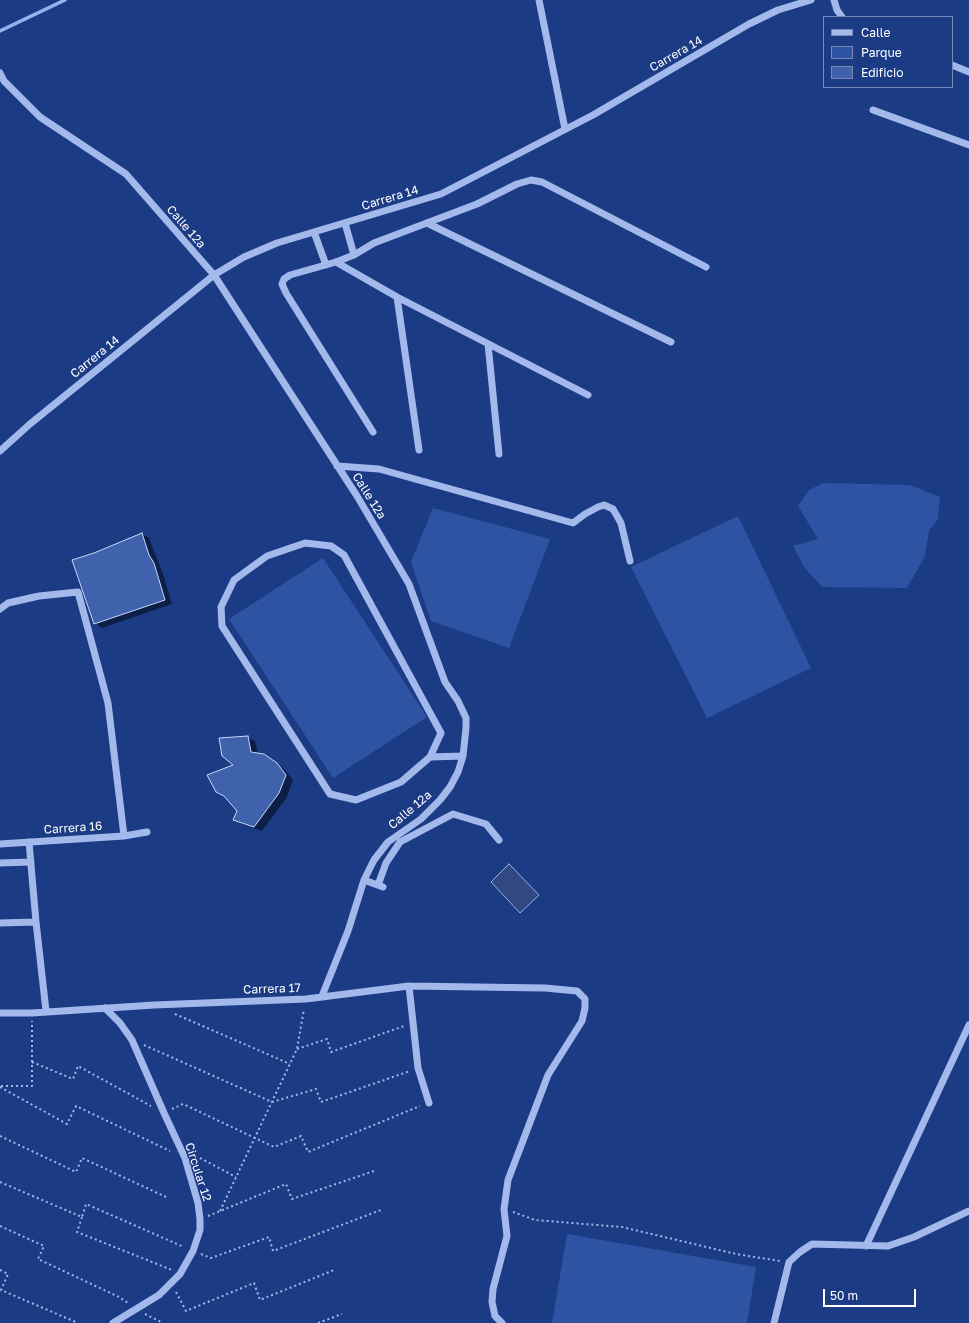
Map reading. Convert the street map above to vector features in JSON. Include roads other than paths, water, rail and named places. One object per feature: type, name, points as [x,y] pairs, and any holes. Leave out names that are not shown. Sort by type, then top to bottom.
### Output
[{"type":"street","points":[[539,0],[565,130]]},
{"type":"street","name":"Carrera 14","points":[[0,451],[30,424],[214,275],[244,257],[277,243],[441,194],[593,115],[749,24],[778,10],[811,0]]},
{"type":"street","points":[[834,0],[837,10],[841,16]]},
{"type":"street","points":[[953,65],[969,72]]},
{"type":"street","name":"Calle 12a","points":[[0,73],[4,81],[40,117],[126,174],[214,275],[337,466],[409,584],[444,682],[458,701],[466,718],[463,756],[458,772],[450,787],[440,800],[421,819],[388,842],[374,860],[364,880],[348,931],[322,996]]},
{"type":"street","points":[[873,110],[969,145]]},
{"type":"street","points":[[374,432],[286,293],[282,284],[284,279],[290,275],[336,262],[354,255],[374,243],[477,204],[517,184],[531,180],[542,182],[706,266]]},
{"type":"street","points":[[427,222],[671,342]]},
{"type":"street","points":[[345,223],[354,255]]},
{"type":"street","points":[[314,232],[326,265]]},
{"type":"street","points":[[336,262],[396,298],[588,395]]},
{"type":"street","points":[[396,298],[419,450]]},
{"type":"street","points":[[488,344],[499,454]]},
{"type":"street","points":[[337,466],[379,469],[573,523],[585,514],[604,505],[613,509],[621,523],[630,561]]},
{"type":"street","points":[[430,757],[441,733],[344,555],[331,546],[305,543],[267,556],[234,580],[221,607],[222,626],[330,794],[356,800],[401,782],[430,757],[463,756]]},
{"type":"street","points":[[0,609],[8,603],[40,596],[78,592],[108,703],[124,836]]},
{"type":"street","points":[[364,880],[380,886],[386,863],[400,842],[453,814],[486,824],[499,840]]},
{"type":"street","name":"Carrera 16","points":[[0,844],[124,836],[147,832]]},
{"type":"street","points":[[29,842],[46,1012]]},
{"type":"street","points":[[0,863],[31,862]]},
{"type":"street","points":[[0,923],[36,922]]},
{"type":"street","points":[[409,986],[418,1068],[429,1103]]},
{"type":"street","name":"Carrera 17","points":[[0,1012],[32,1013],[154,1005],[306,999],[409,986],[545,988],[577,991],[585,999],[585,1008],[582,1021],[548,1075],[508,1180],[504,1209],[507,1236],[492,1302],[495,1316],[502,1323]]},
{"type":"street","name":"Circular 12","points":[[105,1008],[120,1023],[132,1040],[185,1158],[198,1203],[200,1219],[200,1230],[193,1251],[180,1274],[159,1295],[113,1323]]},
{"type":"street","points":[[866,1246],[969,1024]]},
{"type":"street","points":[[774,1323],[789,1262],[812,1244],[888,1246],[914,1237],[969,1211]]},
{"type":"waterway","points":[[0,31],[65,0]]}]
